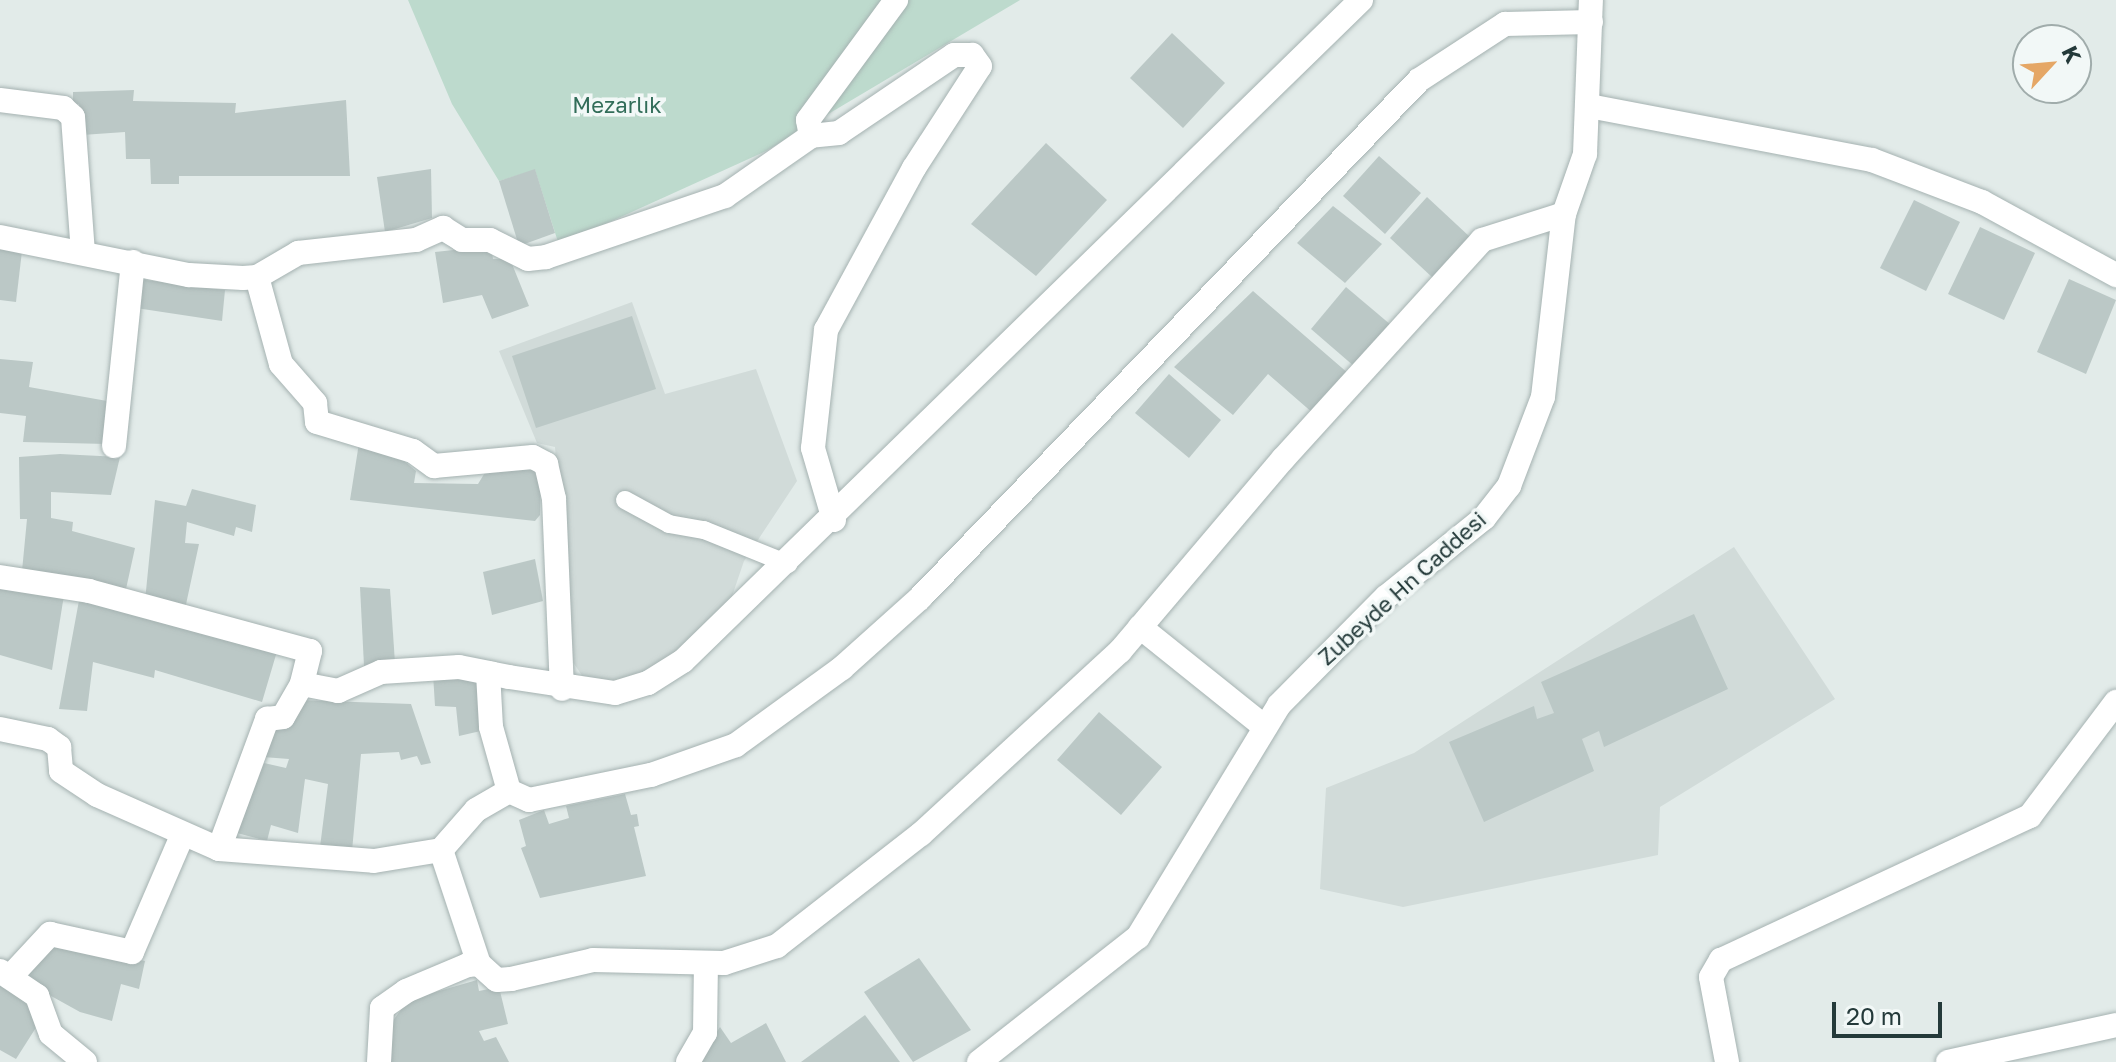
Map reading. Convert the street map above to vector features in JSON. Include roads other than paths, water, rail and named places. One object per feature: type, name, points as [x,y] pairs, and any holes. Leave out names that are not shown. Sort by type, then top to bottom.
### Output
[{"type":"street","points":[[811,136],[808,120],[896,0]]},
{"type":"street","points":[[302,684],[338,691],[381,672],[459,667],[562,689],[615,693],[648,683],[683,661],[834,520],[1361,0]]},
{"type":"street","points":[[0,729],[48,739],[59,747],[61,771],[182,836],[219,849],[374,861],[441,850],[476,810],[519,796],[651,775],[736,745],[842,668],[920,598],[1419,80],[1505,24],[1591,11]]},
{"type":"street","name":"Zubeyde Hn Caddesi","points":[[979,1062],[1138,937],[1265,727],[1309,672],[1386,597],[1484,518],[1509,486],[1543,397],[1564,214],[1585,154],[1591,11]]},
{"type":"street","points":[[0,237],[189,275],[257,277],[298,253],[416,240],[443,228],[462,240],[490,240],[528,259],[546,257],[725,196],[811,136],[839,133],[954,55],[972,55],[980,66],[914,168],[826,330],[813,448],[834,520]]},
{"type":"street","points":[[0,100],[63,108],[73,117],[83,253]]},
{"type":"street","points":[[1589,106],[1872,160],[1982,202],[2116,275]]},
{"type":"street","points":[[441,850],[479,964],[497,980],[593,960],[706,964],[753,958],[777,946],[921,834],[1140,627],[1482,240],[1564,214]]},
{"type":"street","points":[[114,446],[133,262]]},
{"type":"street","points":[[257,277],[281,364],[315,403],[317,422],[413,451],[434,466],[533,457],[546,464],[554,499],[562,689]]},
{"type":"street","points":[[0,577],[89,591],[310,651],[302,684],[283,717],[267,719],[219,849]]},
{"type":"street","points":[[1140,627],[1265,727]]},
{"type":"street","points":[[499,675],[491,727],[519,796]]},
{"type":"street","points":[[1727,1062],[1711,977],[1721,960],[1929,869],[2030,816],[2116,702]]},
{"type":"street","points":[[85,1062],[51,1034],[37,996],[5,974],[50,934],[132,952],[182,836]]},
{"type":"street","points":[[379,1062],[382,1008],[427,980],[479,964]]},
{"type":"street","points":[[688,1062],[705,1033],[706,964]]},
{"type":"street","points":[[1948,1062],[2116,1025]]},
{"type":"lane","points":[[625,500],[669,524],[704,530],[788,564]]},
{"type":"park label","name":"Mezarlık","points":[[617,105]]}]
